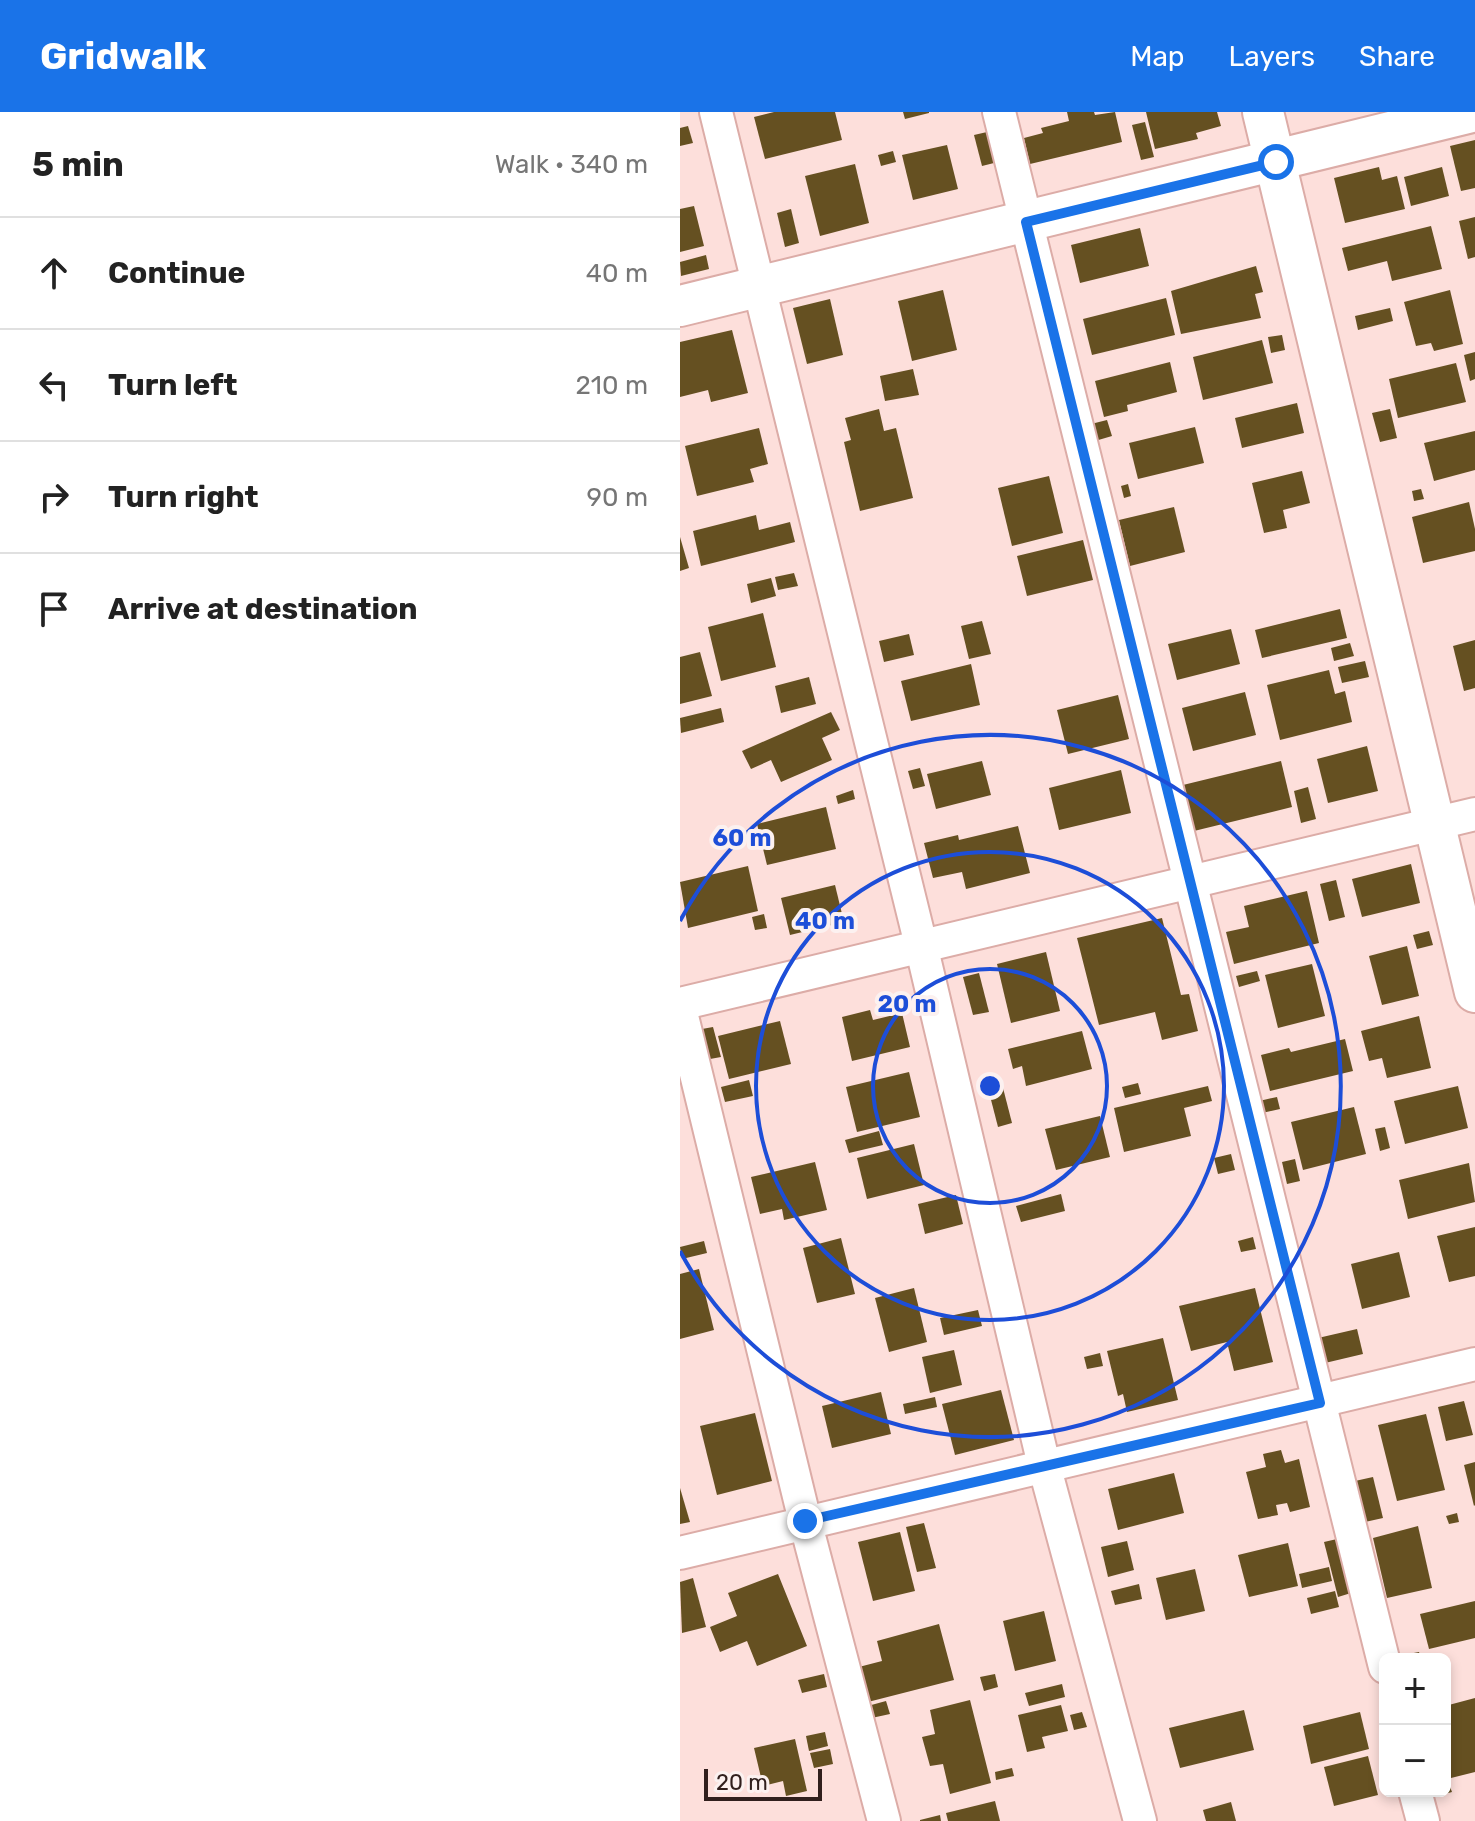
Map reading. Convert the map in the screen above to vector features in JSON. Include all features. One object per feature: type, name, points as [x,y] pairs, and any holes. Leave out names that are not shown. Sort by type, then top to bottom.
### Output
[{"type":"street","points":[[716,112],[921,945],[1044,1465],[1140,1821]]},
{"type":"street","points":[[999,112],[1382,1653]]},
{"type":"street","points":[[1263,112],[1475,992]]},
{"type":"street","points":[[680,306],[1472,112]]},
{"type":"street","points":[[884,1821],[805,1521],[680,1006],[921,945],[1475,814]]},
{"type":"street","points":[[680,1553],[1475,1364]]},
{"type":"street","points":[[1417,1797],[1423,1821]]},
{"type":"building","points":[[774,112],[835,112],[842,140],[765,159],[754,117]]},
{"type":"building","points":[[903,112],[929,112],[929,113],[905,119]]},
{"type":"building","points":[[1067,112],[1094,112],[1095,115],[1115,112],[1122,142],[1030,164],[1024,138],[1043,133],[1041,128],[1069,121]]},
{"type":"building","points":[[1146,112],[1217,112],[1221,126],[1196,133],[1198,139],[1155,149]]},
{"type":"building","points":[[1145,122],[1154,157],[1141,160],[1132,125]]},
{"type":"building","points":[[688,126],[693,143],[680,146],[680,128]]},
{"type":"building","points":[[987,132],[994,163],[982,166],[974,135]]},
{"type":"building","points":[[1475,140],[1475,188],[1461,191],[1450,146]]},
{"type":"building","points":[[947,145],[958,189],[913,200],[902,155]]},
{"type":"building","points":[[893,151],[896,162],[881,166],[878,155]]},
{"type":"building","points":[[855,164],[869,223],[820,236],[805,176]]},
{"type":"building","points":[[1379,167],[1382,180],[1397,176],[1405,209],[1345,223],[1334,178]]},
{"type":"building","points":[[1442,167],[1449,196],[1411,206],[1404,177]]},
{"type":"building","points":[[694,206],[704,246],[680,252],[680,209]]},
{"type":"building","points":[[791,209],[799,243],[785,247],[777,213]]},
{"type":"building","points":[[1475,217],[1475,257],[1468,259],[1459,221]]},
{"type":"building","points":[[1431,226],[1442,269],[1392,281],[1387,261],[1348,271],[1342,248]]},
{"type":"building","points":[[1140,228],[1149,266],[1080,283],[1071,245]]},
{"type":"building","points":[[706,255],[709,269],[681,276],[680,262]]},
{"type":"building","points":[[1256,266],[1263,292],[1255,294],[1261,318],[1181,334],[1171,291]]},
{"type":"building","points":[[943,290],[957,350],[912,361],[898,301]]},
{"type":"building","points":[[1450,290],[1463,344],[1434,351],[1431,343],[1416,346],[1404,302]]},
{"type":"building","points":[[1166,298],[1175,335],[1092,355],[1083,319]]},
{"type":"building","points":[[830,299],[843,355],[807,364],[793,308]]},
{"type":"building","points":[[1390,308],[1393,321],[1358,330],[1355,316]]},
{"type":"building","points":[[732,330],[748,393],[711,402],[708,390],[680,397],[680,342]]},
{"type":"building","points":[[1282,335],[1285,350],[1271,353],[1268,337]]},
{"type":"building","points":[[1262,340],[1273,383],[1203,400],[1193,357]]},
{"type":"building","points":[[1475,352],[1475,379],[1470,381],[1464,355]]},
{"type":"building","points":[[1170,362],[1177,392],[1127,405],[1128,411],[1104,417],[1095,381]]},
{"type":"building","points":[[1456,363],[1466,402],[1398,418],[1389,379]]},
{"type":"building","points":[[913,369],[919,395],[885,401],[880,376]]},
{"type":"building","points":[[1297,403],[1304,433],[1242,448],[1235,418]]},
{"type":"building","points":[[879,409],[884,431],[896,428],[913,498],[860,511],[844,442],[851,440],[845,418]]},
{"type":"building","points":[[1390,409],[1397,438],[1380,442],[1372,413]]},
{"type":"building","points":[[1107,420],[1112,436],[1095,441],[1091,424]]},
{"type":"building","points":[[1195,427],[1204,463],[1138,479],[1129,443]]},
{"type":"building","points":[[759,428],[768,464],[750,469],[754,482],[697,496],[685,446]]},
{"type":"building","points":[[1475,431],[1475,470],[1434,481],[1424,443]]},
{"type":"building","points":[[1302,471],[1310,503],[1283,510],[1287,528],[1264,533],[1252,483]]},
{"type":"building","points":[[1049,476],[1063,533],[1012,546],[998,488]]},
{"type":"building","points":[[1128,484],[1131,496],[1124,498],[1121,486]]},
{"type":"building","points":[[1421,489],[1424,499],[1414,501],[1412,491]]},
{"type":"building","points":[[1469,502],[1475,529],[1475,551],[1423,563],[1412,517]]},
{"type":"building","points":[[1174,507],[1185,552],[1130,566],[1119,520]]},
{"type":"building","points":[[756,515],[759,530],[790,522],[795,542],[701,566],[693,531]]},
{"type":"building","points":[[680,537],[689,568],[680,571]]},
{"type":"building","points":[[1083,540],[1093,580],[1027,596],[1017,556]]},
{"type":"building","points":[[794,573],[798,586],[778,590],[775,577]]},
{"type":"building","points":[[771,578],[776,596],[751,603],[747,584]]},
{"type":"building","points":[[1340,609],[1347,638],[1262,658],[1255,630]]},
{"type":"building","points":[[763,613],[776,667],[721,681],[708,627]]},
{"type":"building","points":[[982,621],[991,654],[969,659],[961,626]]},
{"type":"building","points":[[1231,629],[1240,664],[1177,680],[1168,644]]},
{"type":"building","points":[[909,634],[914,655],[884,662],[879,641]]},
{"type":"building","points":[[1475,640],[1475,688],[1464,691],[1453,646]]},
{"type":"building","points":[[1350,643],[1354,656],[1334,661],[1331,648]]},
{"type":"building","points":[[700,652],[712,696],[680,704],[680,657]]},
{"type":"building","points":[[1365,661],[1369,677],[1342,683],[1338,667]]},
{"type":"building","points":[[971,664],[980,705],[911,721],[901,681]]},
{"type":"building","points":[[1329,670],[1335,694],[1345,691],[1352,722],[1280,740],[1267,685]]},
{"type":"building","points":[[809,677],[816,704],[781,713],[775,686]]},
{"type":"building","points":[[1245,692],[1256,735],[1193,751],[1182,708]]},
{"type":"building","points":[[1118,695],[1129,739],[1068,754],[1057,710]]},
{"type":"building","points":[[721,708],[724,722],[681,733],[680,718]]},
{"type":"building","points":[[831,712],[840,730],[822,738],[832,760],[781,782],[771,760],[751,769],[742,751]]},
{"type":"building","points":[[1367,746],[1378,791],[1328,803],[1317,759]]},
{"type":"building","points":[[982,761],[991,795],[936,809],[927,774]]},
{"type":"building","points":[[1281,761],[1292,807],[1194,831],[1183,785]]},
{"type":"building","points":[[920,768],[925,786],[913,789],[908,771]]},
{"type":"building","points":[[1121,770],[1131,813],[1059,830],[1049,788]]},
{"type":"building","points":[[1308,787],[1316,819],[1301,823],[1294,791]]},
{"type":"building","points":[[853,790],[855,799],[838,804],[836,796]]},
{"type":"building","points":[[826,807],[836,849],[767,865],[757,824]]},
{"type":"building","points":[[1018,826],[1030,873],[966,889],[962,872],[933,878],[924,843],[958,835],[959,840]]},
{"type":"building","points":[[1411,864],[1420,903],[1362,917],[1352,879]]},
{"type":"building","points":[[748,866],[758,911],[688,928],[680,882]]},
{"type":"building","points":[[1336,880],[1345,917],[1329,921],[1320,884]]},
{"type":"building","points":[[835,885],[844,922],[790,935],[781,898]]},
{"type":"building","points":[[1307,891],[1319,943],[1234,964],[1226,932],[1249,927],[1244,906]]},
{"type":"building","points":[[764,914],[767,928],[755,930],[752,917]]},
{"type":"building","points":[[1162,918],[1181,995],[1189,994],[1198,1031],[1162,1040],[1155,1012],[1099,1025],[1077,938]]},
{"type":"building","points":[[1429,931],[1433,945],[1417,949],[1413,935]]},
{"type":"building","points":[[1407,946],[1419,996],[1382,1005],[1369,956]]},
{"type":"building","points":[[1046,952],[1060,1011],[1011,1023],[997,964]]},
{"type":"building","points":[[1312,964],[1325,1016],[1278,1028],[1265,975]]},
{"type":"building","points":[[1257,971],[1260,981],[1239,987],[1236,976]]},
{"type":"building","points":[[979,973],[989,1012],[973,1015],[963,977]]},
{"type":"building","points":[[870,1010],[873,1020],[902,1013],[910,1047],[852,1061],[842,1017]]},
{"type":"building","points":[[1419,1016],[1431,1068],[1387,1078],[1382,1058],[1369,1061],[1361,1031]]},
{"type":"building","points":[[780,1021],[791,1064],[729,1079],[718,1036]]},
{"type":"building","points":[[713,1027],[721,1057],[710,1059],[702,1029]]},
{"type":"building","points":[[1082,1031],[1092,1069],[1026,1086],[1022,1066],[1013,1069],[1008,1049]]},
{"type":"building","points":[[1345,1039],[1353,1071],[1270,1091],[1261,1055],[1289,1048],[1291,1052]]},
{"type":"building","points":[[909,1072],[920,1117],[857,1132],[846,1087]]},
{"type":"building","points":[[749,1080],[753,1096],[725,1102],[721,1087]]},
{"type":"building","points":[[1138,1083],[1141,1094],[1125,1098],[1122,1087]]},
{"type":"building","points":[[1208,1086],[1212,1101],[1184,1108],[1191,1136],[1124,1152],[1114,1108]]},
{"type":"building","points":[[1458,1086],[1468,1128],[1405,1144],[1394,1101]]},
{"type":"building","points":[[1003,1088],[1012,1123],[998,1127],[989,1092]]},
{"type":"building","points":[[1277,1097],[1280,1109],[1262,1113],[1259,1101]]},
{"type":"building","points":[[1354,1107],[1366,1154],[1303,1170],[1291,1122]]},
{"type":"building","points":[[1100,1116],[1110,1157],[1056,1170],[1045,1129]]},
{"type":"building","points":[[1385,1127],[1390,1148],[1380,1151],[1375,1129]]},
{"type":"building","points":[[879,1131],[883,1145],[849,1153],[845,1140]]},
{"type":"building","points":[[914,1144],[924,1185],[867,1199],[857,1158]]},
{"type":"building","points":[[1231,1154],[1235,1170],[1218,1174],[1214,1158]]},
{"type":"building","points":[[1295,1159],[1300,1181],[1287,1184],[1282,1162]]},
{"type":"building","points":[[815,1162],[827,1210],[784,1220],[782,1209],[760,1214],[751,1177]]},
{"type":"building","points":[[1469,1163],[1475,1202],[1408,1219],[1399,1180]]},
{"type":"building","points":[[1061,1194],[1065,1211],[1021,1222],[1016,1206]]},
{"type":"building","points":[[956,1195],[963,1224],[925,1234],[918,1204]]},
{"type":"building","points":[[1475,1227],[1475,1276],[1449,1282],[1437,1236]]},
{"type":"building","points":[[1253,1237],[1256,1249],[1241,1252],[1238,1241]]},
{"type":"building","points":[[841,1238],[855,1294],[817,1303],[803,1248]]},
{"type":"building","points":[[704,1241],[707,1253],[682,1259],[680,1247]]},
{"type":"building","points":[[1399,1252],[1410,1297],[1362,1309],[1351,1264]]},
{"type":"building","points":[[699,1269],[714,1330],[680,1339],[680,1274]]},
{"type":"building","points":[[914,1288],[927,1342],[889,1352],[875,1298]]},
{"type":"building","points":[[1255,1288],[1273,1362],[1234,1371],[1227,1342],[1191,1351],[1179,1306]]},
{"type":"building","points":[[978,1310],[982,1326],[944,1335],[940,1318]]},
{"type":"building","points":[[1357,1329],[1363,1354],[1325,1363],[1318,1338]]},
{"type":"building","points":[[1163,1338],[1178,1400],[1127,1412],[1123,1394],[1118,1396],[1107,1351]]},
{"type":"building","points":[[954,1350],[962,1385],[930,1393],[922,1357]]},
{"type":"building","points":[[1100,1353],[1103,1366],[1087,1369],[1084,1357]]},
{"type":"building","points":[[1001,1390],[1014,1440],[955,1455],[942,1404]]},
{"type":"building","points":[[881,1392],[891,1434],[832,1448],[822,1406]]},
{"type":"building","points":[[935,1397],[937,1407],[905,1414],[903,1404]]},
{"type":"building","points":[[1464,1401],[1473,1435],[1446,1441],[1438,1407]]},
{"type":"building","points":[[755,1413],[772,1481],[717,1495],[700,1426]]},
{"type":"building","points":[[1426,1414],[1445,1490],[1397,1501],[1378,1425]]},
{"type":"building","points":[[1281,1450],[1285,1463],[1299,1459],[1310,1507],[1290,1512],[1287,1503],[1276,1505],[1278,1515],[1258,1519],[1246,1472],[1266,1467],[1263,1454]]},
{"type":"building","points":[[1475,1462],[1475,1505],[1474,1506],[1464,1465]]},
{"type":"building","points":[[1174,1473],[1184,1513],[1118,1530],[1108,1489]]},
{"type":"building","points":[[1373,1477],[1383,1518],[1365,1522],[1355,1481]]},
{"type":"building","points":[[680,1488],[690,1522],[680,1524]]},
{"type":"building","points":[[1457,1513],[1459,1522],[1449,1524],[1446,1516]]},
{"type":"building","points":[[924,1523],[936,1568],[917,1572],[906,1527]]},
{"type":"building","points":[[1418,1526],[1432,1588],[1387,1598],[1373,1538]]},
{"type":"building","points":[[900,1532],[915,1591],[873,1601],[858,1542]]},
{"type":"building","points":[[1337,1539],[1351,1593],[1338,1597],[1324,1542]]},
{"type":"building","points":[[1127,1541],[1134,1570],[1108,1577],[1101,1547]]},
{"type":"building","points":[[1288,1543],[1298,1586],[1249,1597],[1238,1555]]},
{"type":"building","points":[[1329,1567],[1332,1581],[1302,1588],[1299,1574]]},
{"type":"building","points":[[1195,1569],[1205,1611],[1166,1620],[1156,1578]]},
{"type":"building","points":[[778,1574],[807,1646],[757,1666],[747,1641],[720,1652],[710,1627],[737,1616],[728,1593]]},
{"type":"building","points":[[693,1578],[706,1627],[682,1633],[680,1582]]},
{"type":"building","points":[[1139,1584],[1142,1599],[1115,1605],[1111,1591]]},
{"type":"building","points":[[1335,1591],[1339,1607],[1311,1614],[1307,1598]]},
{"type":"building","points":[[1475,1601],[1475,1638],[1429,1649],[1420,1614]]},
{"type":"building","points":[[1044,1611],[1056,1661],[1015,1671],[1003,1621]]},
{"type":"building","points":[[939,1624],[954,1680],[864,1703],[855,1668],[882,1661],[877,1641]]},
{"type":"building","points":[[824,1674],[827,1687],[802,1693],[798,1680]]},
{"type":"building","points":[[995,1674],[998,1687],[984,1691],[980,1677]]},
{"type":"building","points":[[1062,1684],[1065,1697],[1029,1706],[1025,1693]]},
{"type":"building","points":[[1475,1698],[1475,1772],[1451,1778],[1451,1725],[1451,1704]]},
{"type":"building","points":[[970,1700],[991,1783],[950,1794],[943,1764],[930,1766],[922,1737],[935,1734],[930,1710]]},
{"type":"building","points":[[886,1701],[890,1714],[867,1719],[864,1707]]},
{"type":"building","points":[[1061,1705],[1068,1731],[1042,1737],[1045,1748],[1027,1752],[1018,1715]]},
{"type":"building","points":[[1244,1710],[1254,1750],[1180,1768],[1169,1728]]},
{"type":"building","points":[[1082,1712],[1087,1727],[1074,1730],[1070,1715]]},
{"type":"building","points":[[1360,1712],[1369,1749],[1311,1764],[1303,1726]]},
{"type":"building","points":[[825,1732],[828,1746],[809,1751],[806,1736]]},
{"type":"building","points":[[795,1739],[807,1791],[786,1796],[783,1781],[763,1786],[754,1748]]},
{"type":"building","points":[[830,1749],[833,1764],[814,1768],[810,1753]]},
{"type":"building","points":[[1368,1756],[1378,1795],[1334,1806],[1324,1767]]},
{"type":"building","points":[[1012,1768],[1014,1776],[996,1780],[995,1772]]},
{"type":"building","points":[[995,1801],[1000,1821],[948,1821],[946,1813]]},
{"type":"building","points":[[1231,1802],[1236,1821],[1206,1821],[1203,1810]]},
{"type":"building","points":[[940,1815],[941,1821],[920,1821],[920,1820]]},
{"type":"route","points":[[805,1521],[1320,1403],[1026,222],[1276,162]]}]
